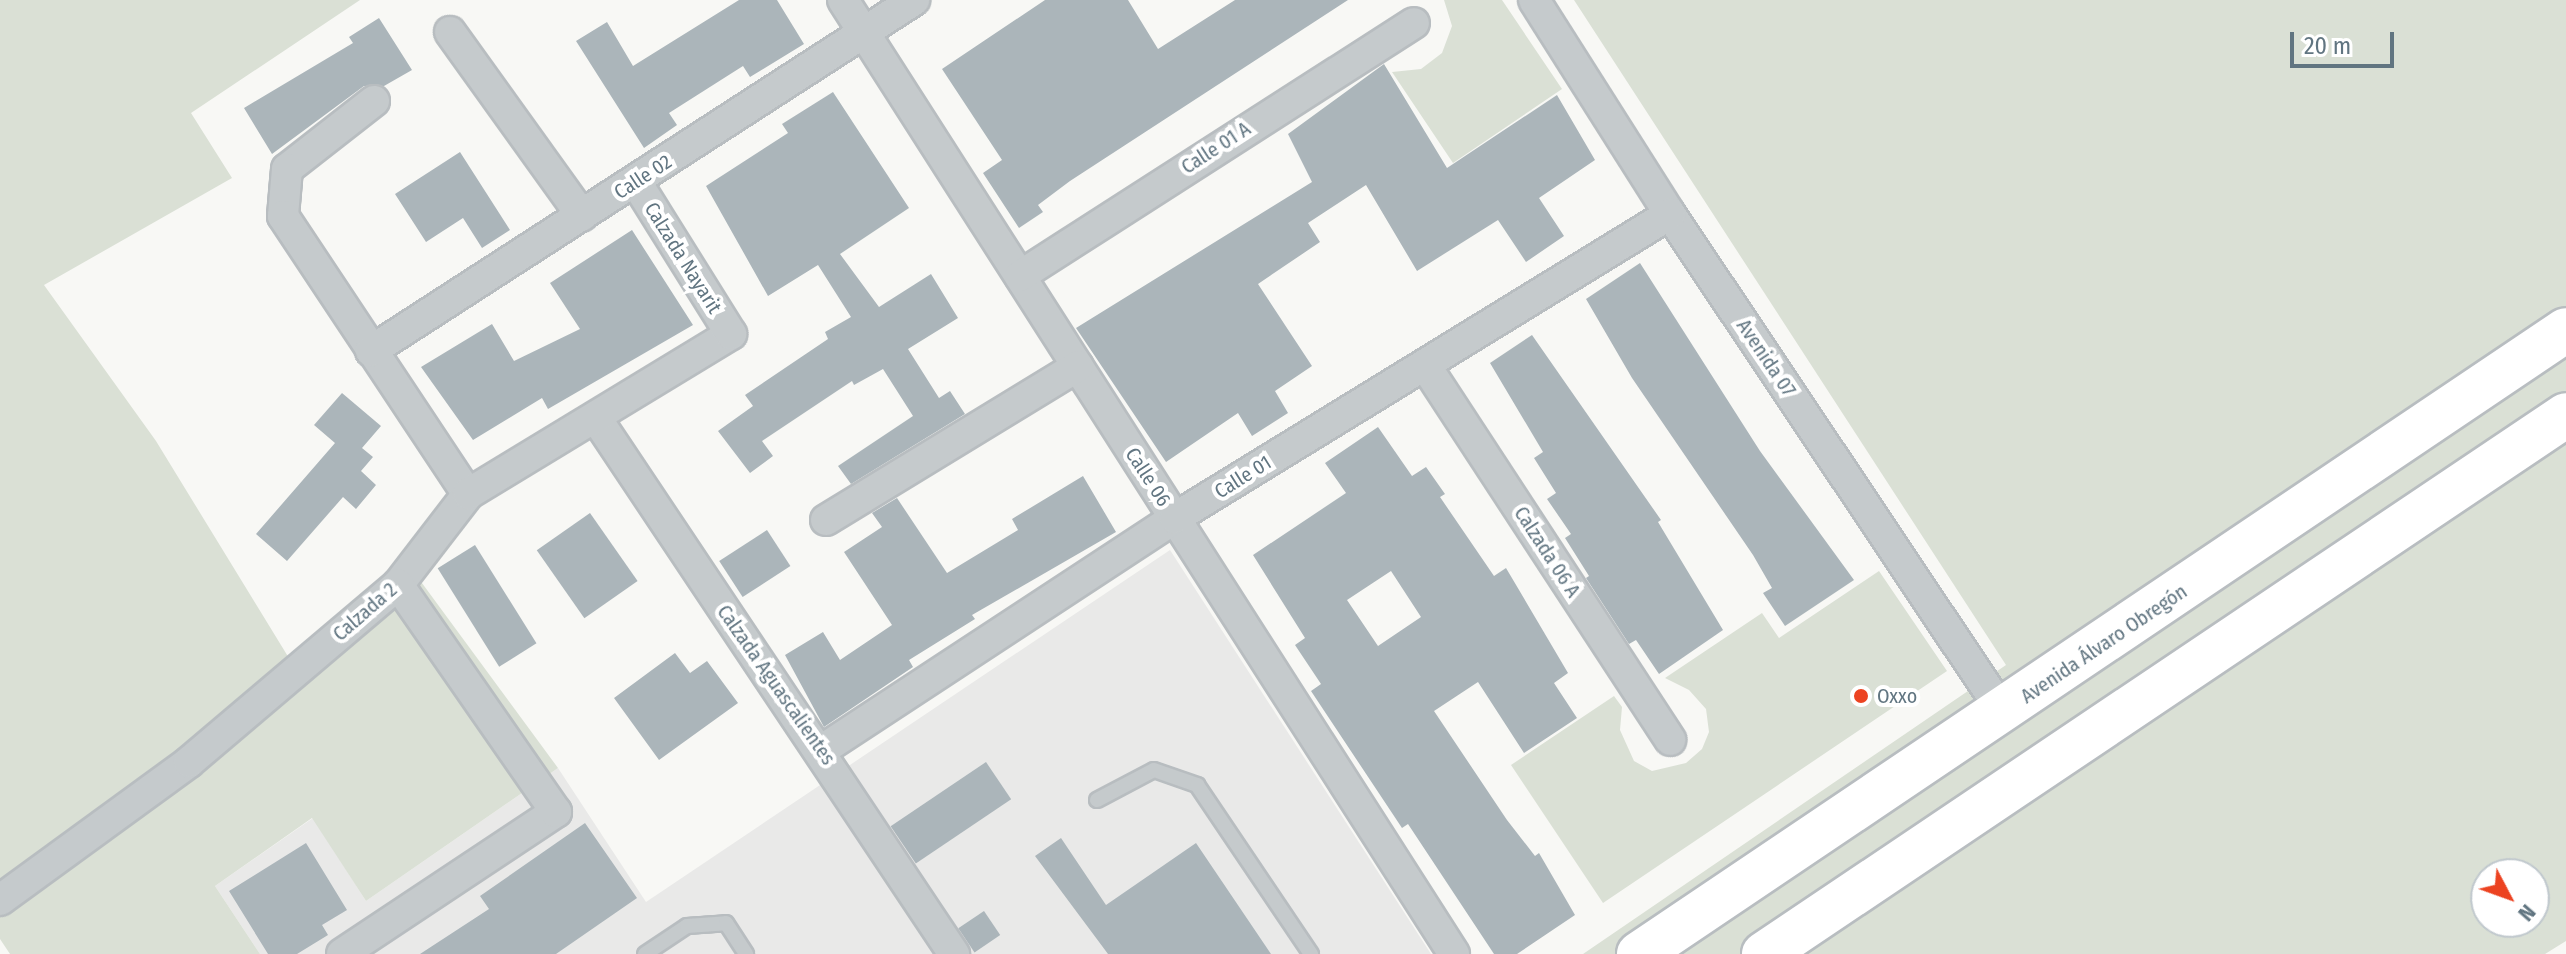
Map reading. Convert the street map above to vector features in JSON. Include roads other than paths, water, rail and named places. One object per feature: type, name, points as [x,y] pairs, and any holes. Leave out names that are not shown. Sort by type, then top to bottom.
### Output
[{"type":"main road","name":"Avenida Álvaro Obregón","points":[[1639,954],[2003,712],[2566,330]]},
{"type":"main road","points":[[1764,954],[2566,415]]},
{"type":"street","name":"Calle 06","points":[[843,0],[1454,954]]},
{"type":"street","name":"Calle 02","points":[[371,351],[914,0]]},
{"type":"street","name":"Avenida 07","points":[[1534,0],[1670,214],[2003,712]]},
{"type":"street","name":"Calle 01 A","points":[[1020,276],[1414,23]]},
{"type":"street","points":[[450,32],[582,216]]},
{"type":"street","points":[[374,101],[287,169],[283,216],[468,494]]},
{"type":"street","name":"Calzada Nayarit","points":[[636,182],[731,334]]},
{"type":"street","name":"Calle 01","points":[[822,750],[1175,518],[1670,214]]},
{"type":"street","name":"Calzada 2","points":[[0,900],[189,762],[398,585],[468,494],[731,334]]},
{"type":"street","name":"Calzada 06 A","points":[[1425,365],[1670,740]]},
{"type":"street","points":[[826,520],[1078,366]]},
{"type":"street","name":"Calzada Aguascalientes","points":[[596,418],[623,466],[822,750],[954,954]]},
{"type":"street","points":[[342,954],[556,812],[398,585]]},
{"type":"lane","points":[[1097,800],[1154,770],[1197,785],[1311,954]]},
{"type":"lane","points":[[645,954],[687,926],[726,923],[746,954]]},
{"type":"place","name":"Oxxo","points":[[1861,696]]}]
